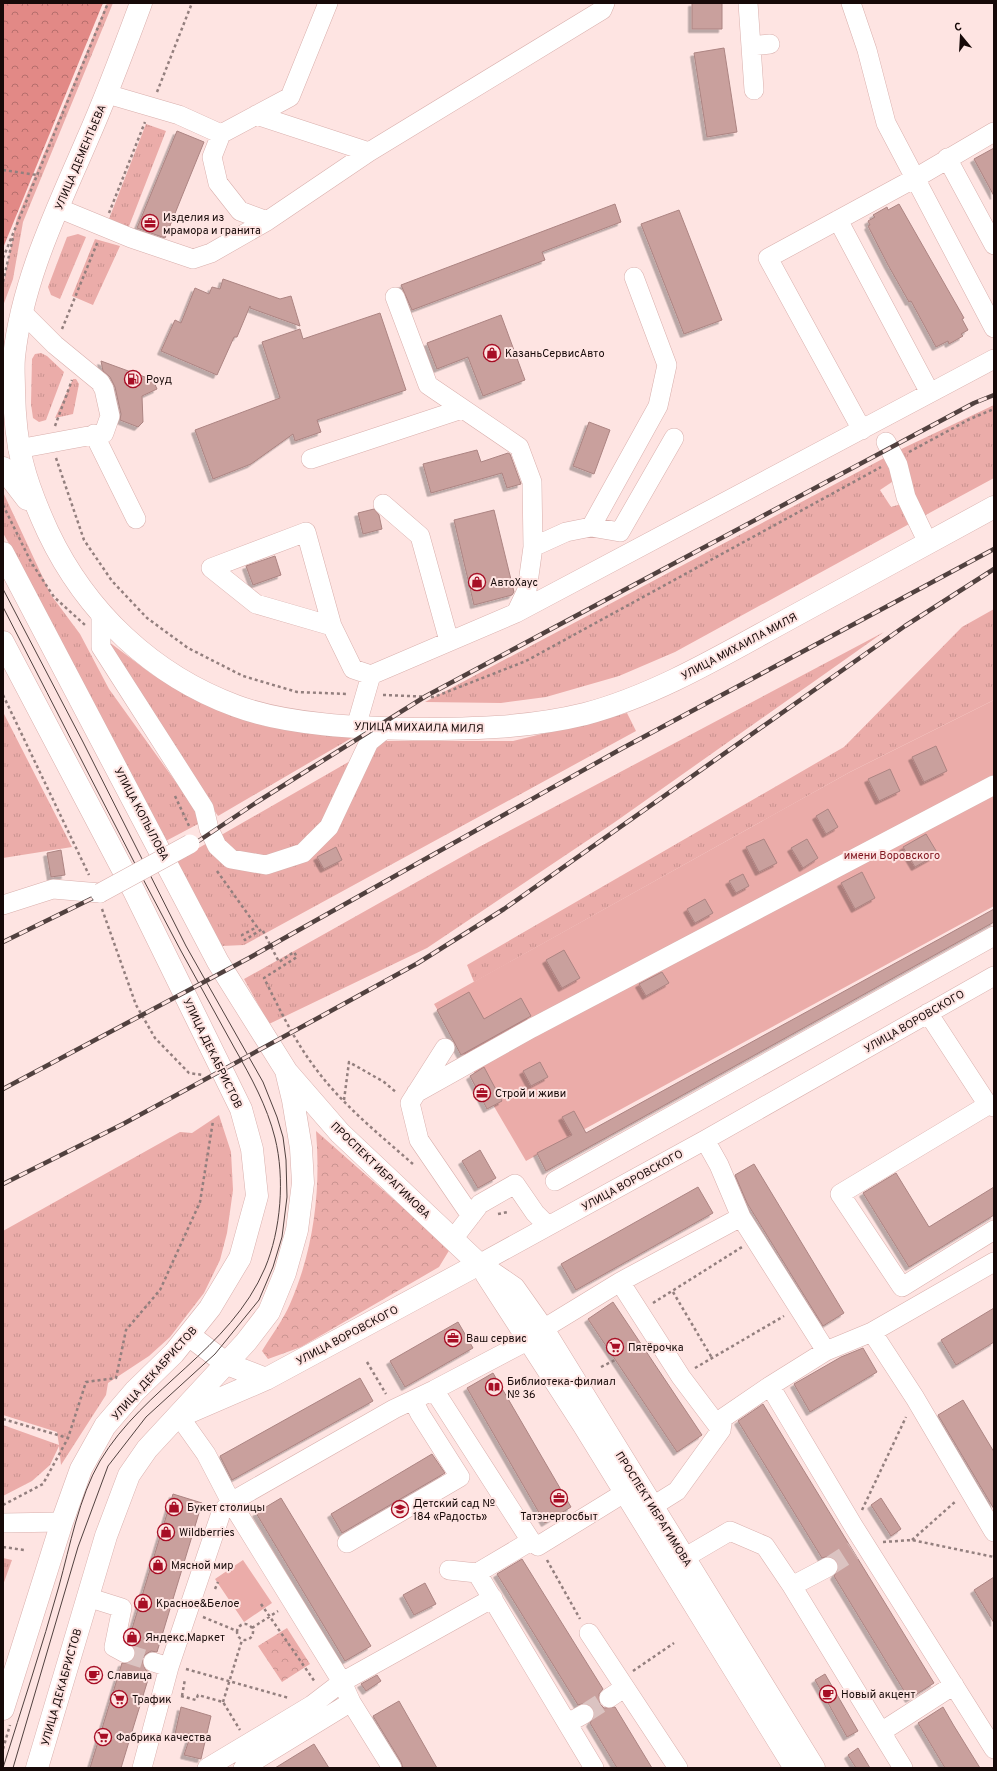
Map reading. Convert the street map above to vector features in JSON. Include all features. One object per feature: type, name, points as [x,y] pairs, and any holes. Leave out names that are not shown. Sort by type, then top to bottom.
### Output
[{"type":"main road","name":"УЛИЦА ДЕМЕНТЬЕВА","points":[[22,312],[42,247],[107,94],[141,3]]},
{"type":"main road","points":[[3,331],[22,312]]},
{"type":"main road","name":"УЛИЦА МИХАИЛА МИЛЯ","points":[[22,312],[14,359],[18,449],[27,483],[41,517],[58,554],[79,587],[101,614],[146,658],[193,686],[237,706],[280,717],[356,727],[472,729],[529,725],[587,713],[636,696],[717,659],[994,507]]},
{"type":"main road","points":[[3,468],[41,517]]},
{"type":"main road","name":"УЛИЦА КОПЫЛОВА","points":[[3,553],[218,962],[287,1072]]},
{"type":"main road","name":"УЛИЦА ДЕКАБРИСТОВ","points":[[3,642],[101,825],[232,1089],[241,1109],[252,1149],[257,1196],[240,1258],[210,1308],[190,1336],[135,1391],[105,1426],[81,1469],[62,1522],[3,1709]]},
{"type":"main road","name":"ПРОСПЕКТ ИБРАГИМОВА","points":[[287,1072],[340,1133],[479,1264],[536,1334],[653,1506],[814,1768]]},
{"type":"main road","name":"УЛИЦА ДЕКАБРИСТОВ","points":[[37,1768],[106,1536],[129,1475],[147,1448],[227,1364],[269,1312],[284,1273],[297,1230],[303,1183],[301,1148],[287,1072]]},
{"type":"main road","name":"УЛИЦА ВОРОВСКОГО","points":[[179,1416],[266,1379],[479,1264]]},
{"type":"main road","name":"ПРОСПЕКТ ИБРАГИМОВА","points":[[536,1334],[624,1493],[795,1768]]},
{"type":"main road","points":[[190,1336],[227,1364],[266,1379]]},
{"type":"street","points":[[267,221],[240,211],[218,183],[212,157],[221,134],[290,97],[328,3]]},
{"type":"street","points":[[58,208],[131,238],[193,258],[211,254],[267,221],[369,152],[602,10],[605,3]]},
{"type":"street","points":[[748,3],[754,90]]},
{"type":"street","points":[[851,3],[867,50],[886,123],[994,328]]},
{"type":"street","points":[[751,46],[770,44]]},
{"type":"street","points":[[107,94],[179,115],[221,134]]},
{"type":"street","points":[[256,115],[369,152]]},
{"type":"street","points":[[862,430],[768,258],[915,178],[994,132]]},
{"type":"street","points":[[947,158],[994,246]]},
{"type":"street","points":[[838,220],[930,393]]},
{"type":"street","points":[[591,527],[658,406],[667,365],[634,277]]},
{"type":"street","points":[[395,297],[428,385],[519,448],[532,482],[533,547],[527,590],[516,613]]},
{"type":"street","points":[[18,449],[104,433],[110,416],[104,389],[100,382],[78,365],[22,312]]},
{"type":"street","points":[[332,626],[256,604],[211,568],[306,532],[332,626],[353,669],[371,675],[516,613],[994,359]]},
{"type":"street","points":[[311,459],[462,408]]},
{"type":"street","points":[[94,434],[136,519]]},
{"type":"street","points":[[533,547],[566,532],[591,527],[620,532],[674,438]]},
{"type":"street","points":[[886,442],[895,459],[906,497],[928,543]]},
{"type":"street","points":[[383,504],[420,536],[449,641]]},
{"type":"street","points":[[101,614],[101,647],[204,808],[209,829],[217,846],[231,859],[266,865],[303,853],[329,827],[369,742],[384,728]]},
{"type":"street","points":[[356,727],[371,675]]},
{"type":"street","points":[[413,1098],[532,1028],[994,785]]},
{"type":"street","points":[[3,905],[53,888],[98,892],[190,844],[209,829]]},
{"type":"street","points":[[556,1181],[994,936]]},
{"type":"street","name":"УЛИЦА ВОРОВСКОГО","points":[[479,1264],[705,1140],[994,976]]},
{"type":"street","points":[[928,1013],[991,1106],[840,1194],[902,1287],[994,1230]]},
{"type":"street","points":[[445,1048],[413,1098],[419,1140],[471,1216]]},
{"type":"street","points":[[705,1140],[719,1165],[740,1217],[826,1351]]},
{"type":"street","points":[[453,1239],[480,1204],[515,1184],[535,1213],[548,1226]]},
{"type":"street","points":[[142,1768],[170,1665],[187,1612],[221,1513],[231,1502],[394,1409],[434,1390],[536,1334],[620,1282],[740,1217]]},
{"type":"street","points":[[653,1506],[677,1491],[721,1430],[723,1418],[826,1351],[872,1332],[994,1262]]},
{"type":"street","points":[[620,1282],[681,1377],[721,1430]]},
{"type":"street","points":[[872,1332],[915,1398],[994,1532]]},
{"type":"street","points":[[770,1386],[854,1527],[859,1547],[954,1684],[994,1749]]},
{"type":"street","points":[[434,1390],[534,1544]]},
{"type":"street","points":[[347,1543],[460,1477],[420,1414],[413,1400]]},
{"type":"street","points":[[179,1416],[206,1454],[231,1502],[342,1682],[351,1702],[392,1768]]},
{"type":"street","points":[[449,1570],[477,1573],[534,1544],[624,1493]]},
{"type":"street","points":[[3,1523],[62,1522]]},
{"type":"street","points":[[684,1558],[730,1531],[765,1546],[792,1586],[904,1768]]},
{"type":"street","points":[[792,1586],[828,1567]]},
{"type":"street","points":[[477,1573],[576,1719],[594,1768]]},
{"type":"street","points":[[87,1597],[122,1608],[114,1647],[125,1653]]},
{"type":"street","points":[[207,1768],[318,1700],[342,1682],[493,1598]]},
{"type":"street","points":[[589,1633],[618,1689],[678,1768]]},
{"type":"street","points":[[881,1732],[954,1684]]},
{"type":"street","points":[[243,1768],[351,1702]]},
{"type":"path","points":[[3,258],[108,3]]},
{"type":"path","points":[[55,344],[104,226],[192,3]]},
{"type":"path","points":[[3,170],[37,175]]},
{"type":"path","points":[[3,282],[15,229]]},
{"type":"path","points":[[78,365],[58,416],[51,442],[84,540],[112,581],[147,618],[188,648],[243,676],[297,692],[434,697],[526,661],[895,459],[970,419],[994,409]]},
{"type":"path","points":[[3,695],[98,892],[136,1004],[155,1038],[189,1073],[203,1075]]},
{"type":"path","points":[[262,929],[279,962],[294,952],[297,957],[264,978],[287,1024],[314,1066],[356,1114],[420,1170]]},
{"type":"path","points":[[344,1100],[349,1062],[413,1098]]},
{"type":"path","points":[[3,1505],[43,1484],[68,1438],[86,1382],[116,1378],[126,1330],[160,1290],[200,1202],[213,1121]]},
{"type":"path","points":[[471,1216],[481,1217],[508,1212]]},
{"type":"path","points":[[639,1312],[673,1292],[754,1239]]},
{"type":"path","points":[[673,1292],[712,1358]]},
{"type":"path","points":[[681,1377],[797,1308]]},
{"type":"path","points":[[601,1367],[615,1360]]},
{"type":"path","points":[[367,1362],[394,1409]]},
{"type":"path","points":[[854,1527],[915,1398]]},
{"type":"path","points":[[3,1419],[68,1438]]},
{"type":"path","points":[[912,1540],[969,1489]]},
{"type":"path","points":[[859,1547],[912,1540],[994,1557]]},
{"type":"path","points":[[534,1544],[589,1633]]},
{"type":"path","points":[[3,1547],[24,1550]]},
{"type":"path","points":[[252,1628],[292,1603]]},
{"type":"path","points":[[260,1604],[318,1700]]},
{"type":"path","points":[[187,1612],[237,1631]]},
{"type":"path","points":[[246,1624],[252,1628],[254,1632],[252,1637],[248,1640],[242,1640],[238,1636],[237,1631],[240,1626],[246,1624]]},
{"type":"path","points":[[223,1702],[242,1640]]},
{"type":"path","points":[[618,1689],[674,1643]]},
{"type":"path","points":[[170,1665],[229,1682],[318,1700]]},
{"type":"path","points":[[170,1665],[182,1696]]},
{"type":"path","points":[[163,1691],[196,1700],[198,1695],[223,1702],[248,1743]]},
{"type":"green space","points":[[3,3],[103,3],[3,248]]},
{"type":"green space","points":[[107,3],[113,3],[23,222],[13,279],[3,306],[3,285],[17,218]]},
{"type":"green space","points":[[146,124],[166,131],[126,234],[107,224]]},
{"type":"green space","points":[[78,234],[86,237],[60,299],[51,295],[48,287],[67,237]]},
{"type":"green space","points":[[95,239],[120,246],[93,305],[72,296]]},
{"type":"green space","points":[[41,353],[47,356],[64,372],[46,420],[39,422],[33,418],[31,404],[32,359],[35,354]]},
{"type":"green space","points":[[73,379],[76,379],[79,384],[73,414],[55,418]]},
{"type":"green space","points":[[994,405],[994,478],[922,517],[895,452]]},
{"type":"green space","points":[[888,456],[895,480],[880,490],[891,507],[901,504],[911,523],[675,652],[619,676],[546,697],[501,703],[425,702]]},
{"type":"green space","points":[[3,492],[51,595],[80,634],[109,689],[193,806],[199,817],[198,824],[164,842],[34,589],[3,533]]},
{"type":"green space","points":[[994,609],[994,700],[850,772],[474,982],[467,965],[844,747],[962,627]]},
{"type":"green space","points":[[884,632],[615,822],[427,948],[269,1024],[244,979],[479,847]]},
{"type":"green space","points":[[109,642],[153,675],[202,700],[264,726],[315,734],[355,736],[218,816],[146,710]]},
{"type":"green space","name":"имени Воровского","points":[[994,700],[994,906],[526,1161],[434,1004],[850,772]]},
{"type":"green space","points":[[3,712],[72,847],[3,858]]},
{"type":"green space","points":[[627,713],[636,731],[244,945],[222,946],[176,861],[385,741],[513,741]]},
{"type":"green space","points":[[219,1115],[231,1152],[233,1190],[227,1233],[220,1260],[204,1293],[170,1337],[149,1356],[108,1383],[106,1395],[61,1465],[59,1446],[50,1465],[32,1481],[3,1496],[3,1425],[59,1445],[57,1432],[3,1415],[3,1231],[180,1132],[192,1133]]},
{"type":"green space","points":[[316,1131],[450,1249],[439,1267],[301,1347],[268,1359],[262,1351],[290,1304],[305,1262],[310,1241],[316,1197]]},
{"type":"green space","points":[[3,1558],[12,1560],[3,1585]]},
{"type":"green space","points":[[243,1560],[272,1603],[244,1622],[215,1579]]},
{"type":"green space","points":[[287,1628],[310,1664],[282,1682],[258,1646]]},
{"type":"building","points":[[692,3],[722,3],[722,29],[692,29]]},
{"type":"building","points":[[724,48],[737,132],[707,137],[694,53]]},
{"type":"building","points":[[177,131],[204,142],[165,238],[137,228]]},
{"type":"building","points":[[994,148],[994,196],[974,159]]},
{"type":"building","points":[[615,204],[621,222],[542,252],[545,260],[412,310],[401,285]]},
{"type":"building","points":[[899,204],[964,318],[962,319],[968,330],[961,334],[963,336],[949,344],[948,341],[936,347],[911,301],[909,302],[888,265],[868,226],[870,225],[868,221],[875,217],[873,215],[887,207],[888,210]]},
{"type":"building","points":[[679,210],[722,320],[684,334],[641,224]]},
{"type":"building","points":[[223,279],[280,299],[291,296],[300,326],[250,308],[250,306],[237,337],[234,337],[217,375],[161,351],[175,320],[181,323],[195,288],[209,294],[212,287],[220,289]]},
{"type":"building","points":[[380,313],[406,390],[317,420],[321,432],[295,441],[293,434],[251,464],[213,479],[195,430],[280,398],[262,342],[300,329],[303,339]]},
{"type":"building","points":[[501,315],[525,380],[483,396],[468,357],[437,369],[427,343]]},
{"type":"building","points":[[101,361],[153,380],[157,389],[142,396],[143,422],[138,427],[120,420],[121,414],[115,387],[110,377],[103,371]]},
{"type":"building","points":[[589,422],[610,430],[594,474],[573,466]]},
{"type":"building","points":[[477,450],[481,462],[508,453],[510,454],[521,484],[507,488],[502,473],[431,493],[423,464]]},
{"type":"building","points":[[374,509],[379,515],[382,529],[363,534],[358,513]]},
{"type":"building","points":[[494,510],[514,592],[512,595],[474,605],[454,520]]},
{"type":"building","points":[[275,556],[281,575],[253,585],[246,566]]},
{"type":"building","points":[[936,746],[947,771],[924,782],[912,757]]},
{"type":"building","points":[[890,769],[900,791],[879,801],[868,779]]},
{"type":"building","points":[[828,809],[838,827],[826,834],[816,816]]},
{"type":"building","points":[[926,834],[938,854],[915,867],[903,847]]},
{"type":"building","points":[[764,839],[777,863],[759,872],[746,847]]},
{"type":"building","points":[[807,839],[818,858],[803,868],[791,848]]},
{"type":"building","points":[[336,847],[342,860],[324,869],[317,857]]},
{"type":"building","points":[[61,850],[65,875],[51,877],[47,853]]},
{"type":"building","points":[[862,872],[875,898],[855,909],[841,883]]},
{"type":"building","points":[[743,874],[749,886],[736,893],[729,881]]},
{"type":"building","points":[[705,899],[713,913],[695,923],[687,909]]},
{"type":"building","points":[[994,909],[994,922],[546,1171],[537,1153],[572,1135],[562,1117],[574,1111],[586,1133]]},
{"type":"building","points":[[564,950],[580,978],[562,988],[546,960]]},
{"type":"building","points":[[662,972],[669,983],[646,996],[639,984]]},
{"type":"building","points":[[469,992],[484,1019],[521,998],[531,1016],[461,1055],[437,1010]]},
{"type":"building","points":[[540,1062],[548,1077],[531,1086],[523,1071]]},
{"type":"building","points":[[484,1067],[502,1101],[487,1109],[470,1076]]},
{"type":"building","points":[[480,1150],[496,1178],[478,1188],[462,1161]]},
{"type":"building","points":[[754,1164],[844,1313],[823,1326],[747,1203],[735,1175]]},
{"type":"building","points":[[896,1173],[929,1227],[994,1187],[994,1215],[909,1267],[863,1193]]},
{"type":"building","points":[[698,1187],[713,1213],[576,1290],[561,1264]]},
{"type":"building","points":[[613,1302],[702,1435],[677,1452],[588,1319]]},
{"type":"building","points":[[994,1308],[994,1342],[956,1365],[941,1340]]},
{"type":"building","points":[[458,1322],[473,1348],[405,1387],[390,1361]]},
{"type":"building","points":[[863,1348],[877,1372],[810,1412],[794,1384],[841,1357]]},
{"type":"building","points":[[493,1373],[571,1507],[545,1523],[467,1388]]},
{"type":"building","points":[[360,1378],[373,1401],[232,1480],[220,1456]]},
{"type":"building","points":[[963,1400],[994,1452],[994,1509],[938,1415]]},
{"type":"building","points":[[763,1404],[934,1683],[909,1699],[834,1576],[839,1568],[838,1562],[829,1556],[822,1558],[738,1421]]},
{"type":"building","points":[[432,1454],[445,1473],[342,1533],[331,1514]]},
{"type":"building","points":[[173,1494],[202,1503],[157,1652],[151,1651],[142,1659],[145,1669],[150,1673],[121,1768],[90,1768],[122,1663],[130,1663],[135,1658],[135,1648],[128,1642]]},
{"type":"building","points":[[281,1498],[371,1646],[345,1661],[256,1513]]},
{"type":"building","points":[[881,1498],[901,1529],[891,1536],[871,1505]]},
{"type":"building","points":[[522,1559],[603,1689],[599,1694],[600,1704],[604,1708],[615,1707],[652,1768],[617,1768],[590,1723],[595,1715],[593,1708],[585,1703],[578,1705],[497,1574]]},
{"type":"building","points":[[994,1577],[994,1623],[974,1590]]},
{"type":"building","points":[[425,1583],[436,1604],[414,1615],[403,1595]]},
{"type":"building","points":[[825,1674],[858,1731],[847,1737],[815,1680]]},
{"type":"building","points":[[377,1675],[381,1681],[366,1691],[361,1684]]},
{"type":"building","points":[[399,1701],[437,1768],[403,1768],[401,1762],[373,1716]]},
{"type":"building","points":[[181,1707],[211,1716],[201,1759],[184,1755],[190,1737],[175,1734]]},
{"type":"building","points":[[943,1707],[980,1768],[945,1768],[918,1723]]},
{"type":"building","points":[[314,1744],[329,1768],[275,1768]]},
{"type":"building","points":[[858,1748],[870,1768],[856,1768],[848,1755]]},
{"type":"tunnel","points":[[828,1567],[853,1551]]},
{"type":"tunnel","points":[[125,1653],[153,1662]]},
{"type":"tunnel","points":[[584,1714],[609,1698]]},
{"type":"tram line","points":[[3,589],[83,742],[186,946],[263,1082],[283,1137],[286,1160],[287,1197],[282,1237],[273,1267],[259,1300],[215,1354],[146,1417],[108,1466],[78,1547],[13,1768]]},
{"type":"tram line","points":[[3,607],[158,908],[258,1092],[272,1126],[280,1170],[280,1204],[275,1237],[265,1268],[250,1297],[231,1322],[209,1346],[139,1411],[118,1435],[100,1461],[86,1490],[71,1538],[46,1632],[3,1768]]},
{"type":"railway","points":[[3,942],[97,896],[197,842],[257,802],[426,696],[974,403],[994,395]]},
{"type":"railway","points":[[3,1089],[249,958],[621,749],[994,549]]},
{"type":"railway","points":[[3,1184],[123,1124],[418,963],[504,909],[905,626],[994,569]]},
{"type":"place","name":"Изделия из мрамора и гранита","points":[[150,223]]},
{"type":"place","name":"КазаньСервисАвто","points":[[492,353]]},
{"type":"place","name":"Роуд","points":[[133,379]]},
{"type":"place","name":"АвтоХаус","points":[[477,582]]},
{"type":"place","name":"Строй и живи","points":[[482,1093]]},
{"type":"place","name":"Ваш сервис","points":[[453,1338]]},
{"type":"place","name":"Пятёрочка","points":[[615,1347]]},
{"type":"place","name":"Библиотека-филиал № 36","points":[[494,1387]]},
{"type":"place","name":"Татэнергосбыт","points":[[559,1498]]},
{"type":"place","name":"Букет столицы","points":[[174,1507]]},
{"type":"place","name":"Детский сад № 184 «Радость»","points":[[400,1509]]},
{"type":"place","name":"Wildberries","points":[[166,1532]]},
{"type":"place","name":"Мясной мир","points":[[158,1565]]},
{"type":"place","name":"Красное&Белое","points":[[143,1603]]},
{"type":"place","name":"Яндекс.Маркет","points":[[132,1637]]},
{"type":"place","name":"Славица","points":[[94,1675]]},
{"type":"place","name":"Новый акцент","points":[[828,1694]]},
{"type":"place","name":"Трафик","points":[[119,1699]]},
{"type":"place","name":"Фабрика качества","points":[[103,1737]]}]
